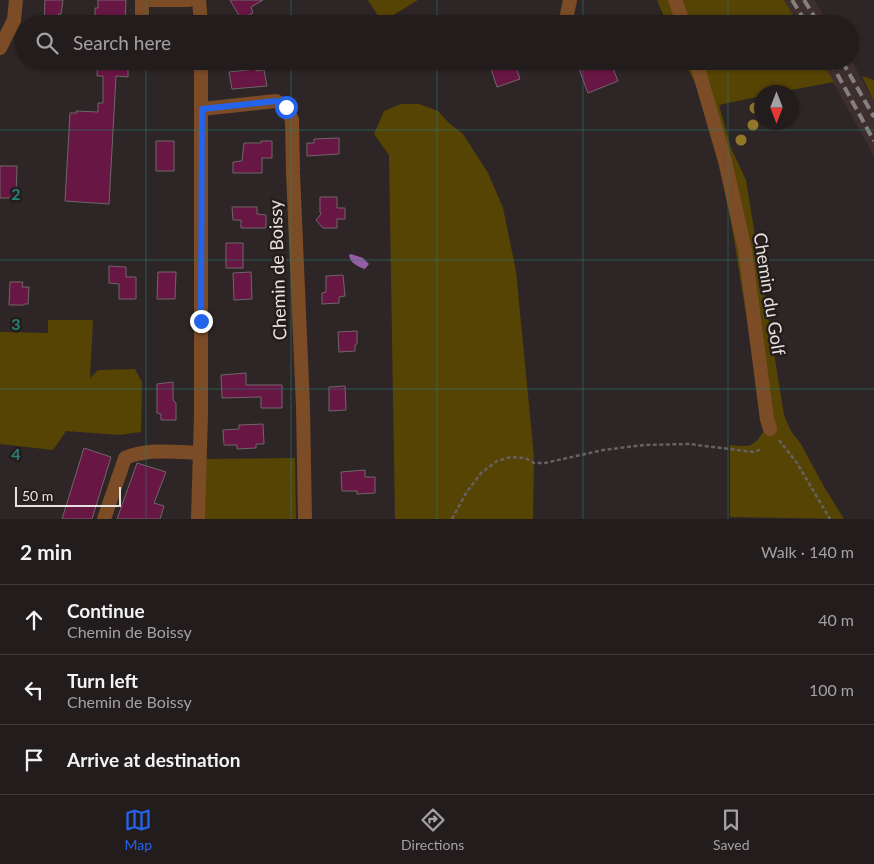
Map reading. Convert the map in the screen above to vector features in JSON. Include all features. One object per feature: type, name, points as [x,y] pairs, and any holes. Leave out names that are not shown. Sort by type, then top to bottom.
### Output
[{"type":"street","points":[[0,48],[14,20],[16,0]]},
{"type":"street","points":[[142,15],[142,0],[189,0]]},
{"type":"street","points":[[199,0],[200,15]]},
{"type":"street","points":[[567,15],[570,0]]},
{"type":"street","points":[[674,0],[680,15]]},
{"type":"street","points":[[198,519],[200,453],[201,70]]},
{"type":"street","name":"Chemin du Golf","points":[[699,70],[725,161],[745,250],[770,429]]},
{"type":"street","name":"Chemin de Boissy","points":[[202,109],[276,101],[286,107],[292,120],[303,408],[305,519]]},
{"type":"street","points":[[104,519],[125,458],[136,453],[158,451],[200,453]]},
{"type":"path","points":[[770,429],[797,463],[830,519]]},
{"type":"path","points":[[452,519],[466,493],[481,473],[498,461],[511,457],[544,462],[603,450],[644,445],[689,444],[754,452],[762,449]]},
{"type":"shaded area","points":[[368,0],[418,0],[393,15],[378,15]]},
{"type":"shaded area","points":[[657,0],[784,0],[793,15],[663,15]]},
{"type":"shaded area","points":[[784,0],[814,0],[823,15],[793,15]]},
{"type":"shaded area","points":[[688,70],[827,70],[834,82],[799,88],[799,85],[754,85],[754,98],[719,105],[731,148],[746,180],[784,415],[791,431],[801,444],[844,519],[730,517],[730,445],[750,445],[757,441],[764,431],[760,421],[752,352],[734,239],[707,107]]},
{"type":"shaded area","points":[[826,70],[857,70],[874,101],[874,156]]},
{"type":"shaded area","points":[[862,76],[874,80],[874,101]]},
{"type":"shaded area","points":[[401,104],[419,104],[438,111],[463,134],[488,173],[503,208],[516,271],[534,457],[533,519],[395,519],[389,155],[374,134],[384,111]]},
{"type":"shaded area","points":[[349,255],[363,258],[369,264],[365,269],[357,266],[351,260]]},
{"type":"shaded area","points":[[48,320],[93,320],[90,378],[98,370],[135,369],[142,382],[141,432],[119,435],[66,431],[53,450],[0,444],[0,332],[48,333]]},
{"type":"shaded area","points":[[295,458],[296,519],[205,519],[203,459]]},
{"type":"building","points":[[45,0],[63,0],[61,14],[44,15]]},
{"type":"building","points":[[98,0],[126,0],[125,15],[95,15],[95,8],[98,8]]},
{"type":"building","points":[[230,0],[263,0],[251,7],[253,13],[239,15]]},
{"type":"building","points":[[97,70],[128,70],[128,77],[116,76],[109,204],[65,201],[70,113],[77,113],[76,111],[98,112],[98,103],[103,103],[103,76],[97,76]]},
{"type":"building","points":[[264,70],[267,86],[232,89],[229,72]]},
{"type":"building","points":[[491,70],[517,70],[520,79],[497,87]]},
{"type":"building","points":[[579,70],[614,70],[618,81],[588,93]]},
{"type":"building","points":[[339,138],[339,154],[307,156],[307,143],[314,143],[314,139]]},
{"type":"building","points":[[156,141],[174,141],[174,171],[156,171]]},
{"type":"building","points":[[261,141],[272,141],[272,158],[262,158],[262,173],[233,173],[233,162],[242,161],[244,143],[261,143]]},
{"type":"building","points":[[0,166],[17,166],[16,198],[0,198]]},
{"type":"building","points":[[320,197],[337,197],[337,208],[345,208],[345,219],[337,219],[337,228],[323,228],[316,220],[321,214]]},
{"type":"building","points":[[232,207],[257,207],[257,214],[266,215],[266,228],[241,228],[241,220],[233,220]]},
{"type":"building","points":[[226,243],[243,243],[243,268],[226,268]]},
{"type":"building","points":[[109,266],[126,267],[126,277],[136,277],[136,299],[119,299],[119,284],[109,283]]},
{"type":"building","points":[[158,272],[176,272],[175,299],[157,299]]},
{"type":"building","points":[[251,272],[252,299],[234,300],[233,273]]},
{"type":"building","points":[[343,275],[345,296],[339,297],[339,303],[322,304],[322,293],[326,292],[326,276]]},
{"type":"building","points":[[10,282],[23,282],[22,287],[29,287],[28,304],[9,305]]},
{"type":"building","points":[[357,331],[355,351],[339,352],[338,332]]},
{"type":"building","points":[[246,373],[246,385],[282,385],[282,408],[261,408],[261,397],[222,398],[221,375]]},
{"type":"building","points":[[173,382],[176,420],[161,420],[161,414],[157,413],[157,384]]},
{"type":"building","points":[[345,386],[346,410],[329,411],[329,387]]},
{"type":"building","points":[[263,424],[264,444],[256,444],[256,448],[237,449],[237,445],[224,445],[223,430],[239,429],[239,425]]},
{"type":"building","points":[[84,448],[111,457],[92,519],[62,519]]},
{"type":"building","points":[[137,463],[166,472],[154,503],[164,506],[160,519],[117,519]]},
{"type":"building","points":[[365,470],[365,477],[375,477],[375,493],[357,494],[357,491],[342,491],[341,472]]},
{"type":"railway","points":[[792,0],[801,15]]},
{"type":"railway","points":[[804,0],[813,15]]},
{"type":"railway","points":[[835,70],[874,141]]},
{"type":"railway","points":[[847,70],[874,117]]},
{"type":"route","points":[[201,321],[202,109],[276,101],[286,107]]}]
